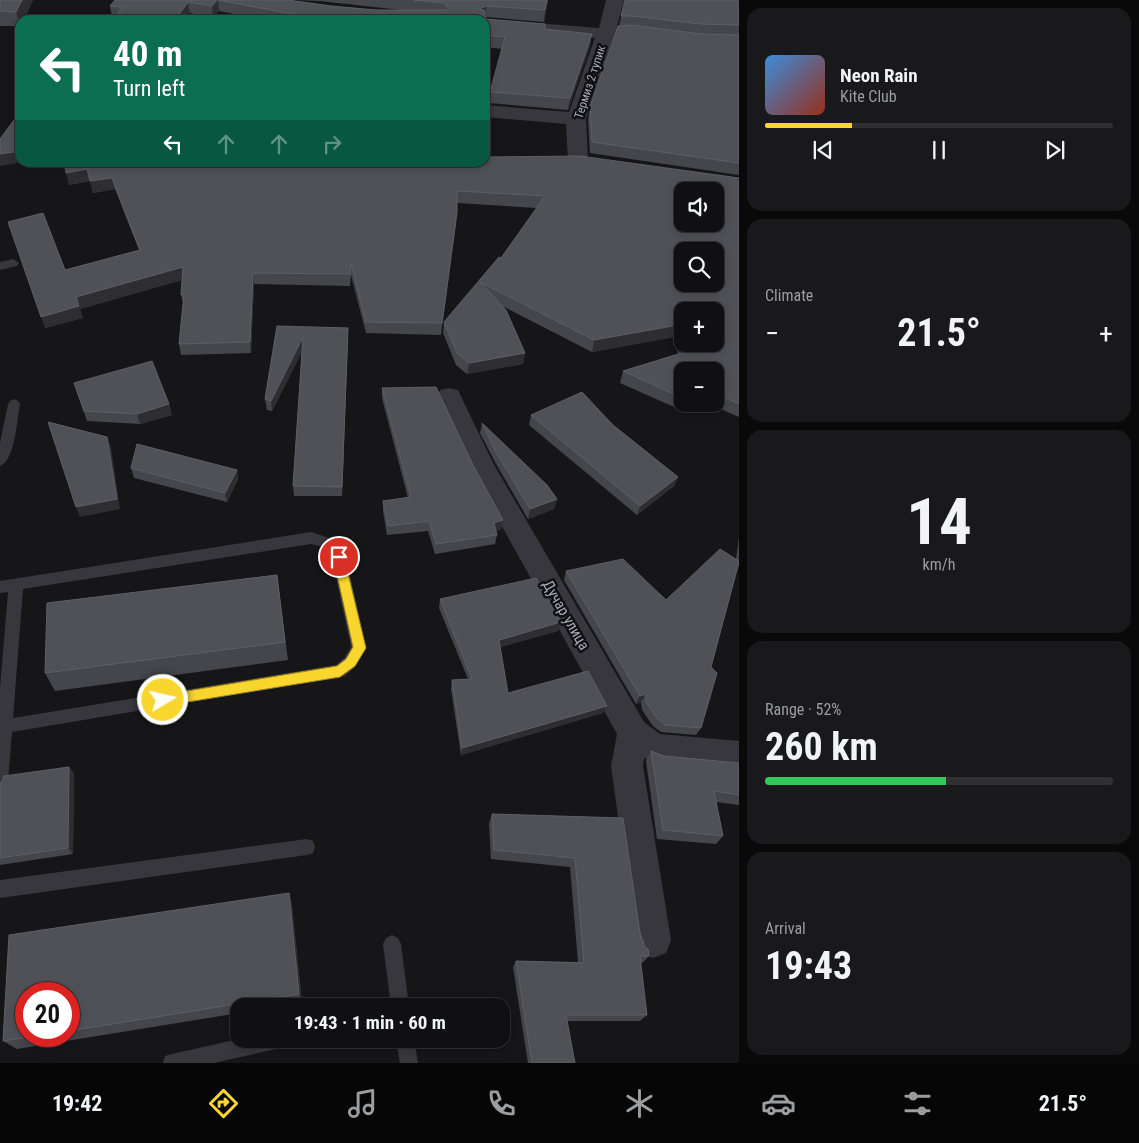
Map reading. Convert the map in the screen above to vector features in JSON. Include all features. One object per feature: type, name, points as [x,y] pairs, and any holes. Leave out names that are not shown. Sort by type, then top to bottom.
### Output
[{"type":"street","name":"Термиз 2 тупик","points":[[578,161],[576,119],[610,33],[615,0]]},
{"type":"street","name":"Термиз 2 тупик","points":[[490,24],[610,33]]},
{"type":"street","points":[[490,111],[576,119]]},
{"type":"street","name":"Дучар улица","points":[[449,398],[482,468],[633,732],[645,743],[658,749],[739,756]]},
{"type":"street","points":[[633,732],[627,766],[653,940]]},
{"type":"lane","points":[[0,266],[13,263]]},
{"type":"lane","points":[[0,461],[4,456],[14,404]]},
{"type":"lane","points":[[0,587],[311,538],[327,543],[339,557],[360,648],[350,662],[340,671],[3,727]]},
{"type":"lane","points":[[0,782],[16,585]]},
{"type":"lane","points":[[0,889],[307,847]]},
{"type":"lane","points":[[392,944],[399,998]]},
{"type":"lane","points":[[172,1063],[240,1048]]},
{"type":"lane","points":[[406,1048],[409,1063]]},
{"type":"building","points":[[0,0],[22,0],[16,12],[0,11]]},
{"type":"building","points":[[115,0],[217,0],[212,6],[188,2],[179,15],[117,15],[122,7],[110,6]]},
{"type":"building","points":[[218,0],[288,0],[376,10],[447,10],[449,9],[445,3],[414,0],[547,0],[545,10],[486,6],[479,9],[484,10],[485,15],[298,15]]},
{"type":"building","points":[[625,0],[739,0],[739,25],[701,24],[621,16]]},
{"type":"building","points":[[490,19],[545,24],[545,29],[592,34],[570,98],[490,92],[505,37],[490,36]]},
{"type":"building","points":[[631,25],[701,34],[739,35],[739,163],[592,142],[590,107],[618,26]]},
{"type":"building","points":[[15,119],[15,152],[0,154],[0,139]]},
{"type":"building","points":[[580,156],[739,178],[739,404],[724,397],[724,362],[674,362],[674,394],[623,371],[685,352],[724,352],[724,302],[674,302],[674,326],[594,340],[480,282],[506,310],[525,353],[469,363],[457,353],[444,322],[499,257],[501,258],[545,196],[457,191],[457,212],[442,323],[366,322],[351,263],[350,274],[253,273],[250,342],[179,344],[184,294],[181,295],[183,267],[76,297],[79,306],[41,317],[8,222],[43,213],[65,270],[140,250],[112,178],[90,181],[87,169],[66,173],[65,167],[490,167],[490,157]]},
{"type":"building","points":[[277,326],[348,328],[342,487],[293,486],[303,337],[271,401],[265,399]]},
{"type":"building","points":[[152,361],[169,404],[137,414],[84,411],[74,383]]},
{"type":"building","points":[[436,387],[473,465],[503,520],[494,523],[497,535],[436,544],[429,521],[388,526],[383,501],[411,497],[382,388]]},
{"type":"building","points":[[582,392],[613,425],[678,477],[640,506],[531,415]]},
{"type":"building","points":[[48,422],[107,437],[117,499],[76,507]]},
{"type":"building","points":[[482,423],[547,485],[557,499],[530,509],[496,452]]},
{"type":"building","points":[[137,444],[237,470],[225,493],[131,468]]},
{"type":"building","points":[[720,549],[739,562],[711,667],[717,673],[701,728],[665,725],[657,718],[646,702],[646,694],[640,696],[566,571],[623,559],[666,600]]},
{"type":"building","points":[[277,575],[285,642],[45,673],[47,603]]},
{"type":"building","points":[[536,578],[561,622],[499,640],[508,693],[588,671],[607,706],[462,748],[452,680],[472,679],[440,599]]},
{"type":"building","points":[[651,751],[664,756],[739,763],[739,795],[714,791],[723,836],[663,830]]},
{"type":"building","points":[[69,767],[68,848],[0,858],[0,783],[4,776]]},
{"type":"building","points":[[492,814],[623,818],[640,933],[645,947],[648,949],[649,956],[640,956],[647,1015],[566,1015],[575,1063],[532,1063],[516,961],[584,963],[575,858],[494,850]]},
{"type":"building","points":[[289,893],[299,994],[274,998],[230,998],[230,1005],[80,1029],[80,982],[15,982],[15,1039],[3,1041],[9,935]]},
{"type":"route","points":[[163,700],[340,671],[350,662],[360,648],[339,557]]}]
